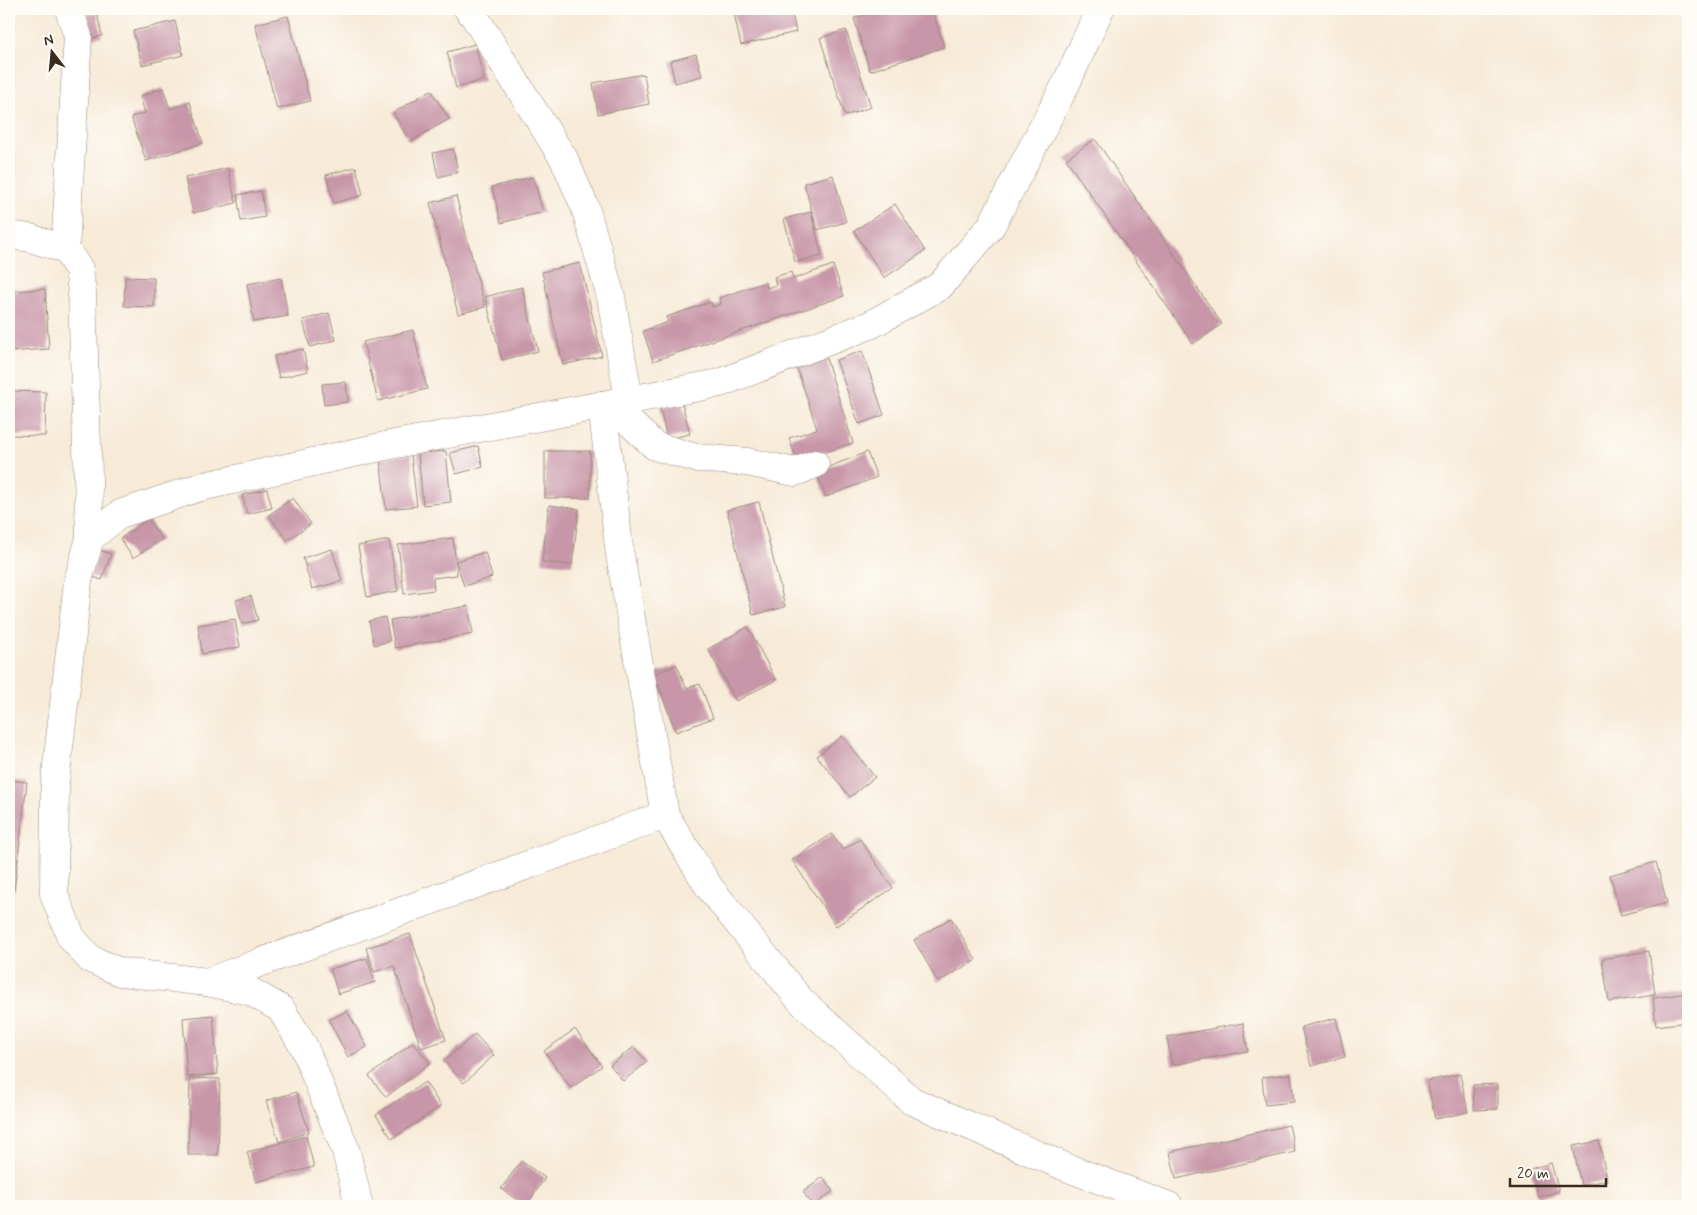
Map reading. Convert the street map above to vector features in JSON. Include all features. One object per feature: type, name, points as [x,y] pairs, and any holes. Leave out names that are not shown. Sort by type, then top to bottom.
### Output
[{"type":"street","points":[[65,249],[78,36],[69,9]]},
{"type":"street","points":[[468,9],[564,159],[586,207],[611,297],[620,555],[666,815],[709,887],[801,1001],[912,1101],[1068,1168],[1169,1206]]},
{"type":"street","points":[[90,538],[120,514],[200,487],[390,445],[720,383],[870,325],[940,286],[991,226],[1066,84],[1100,9]]},
{"type":"street","points":[[9,235],[30,238],[65,249],[80,269],[82,292],[90,538],[78,581],[55,782],[54,894],[70,937],[90,959],[120,972],[207,982],[250,991],[281,1009],[304,1048],[346,1151],[359,1206]]},
{"type":"street","points":[[616,402],[627,420],[655,446],[696,458],[748,462],[795,472],[815,464]]},
{"type":"street","points":[[207,982],[666,815]]},
{"type":"building","points":[[733,9],[791,9],[796,32],[741,45]]},
{"type":"building","points":[[884,9],[932,9],[944,47],[870,71],[854,18]]},
{"type":"building","points":[[97,13],[102,36],[80,41],[75,17]]},
{"type":"building","points":[[288,16],[310,101],[277,109],[255,24]]},
{"type":"building","points":[[175,21],[183,55],[142,65],[133,31]]},
{"type":"building","points":[[846,30],[871,107],[845,116],[820,38]]},
{"type":"building","points":[[475,44],[484,80],[456,88],[447,52]]},
{"type":"building","points":[[696,54],[702,76],[675,83],[670,61]]},
{"type":"building","points":[[644,74],[649,104],[598,114],[593,83]]},
{"type":"building","points":[[163,88],[170,109],[190,102],[203,143],[146,161],[131,117],[145,113],[140,96]]},
{"type":"building","points":[[431,90],[449,119],[410,142],[393,113]]},
{"type":"building","points":[[1095,139],[1222,324],[1193,344],[1066,159]]},
{"type":"building","points":[[453,149],[458,172],[438,177],[433,153]]},
{"type":"building","points":[[356,167],[363,195],[334,203],[326,175]]},
{"type":"building","points":[[228,168],[236,203],[193,213],[185,178]]},
{"type":"building","points":[[833,175],[846,222],[817,230],[804,183]]},
{"type":"building","points":[[533,177],[543,212],[501,223],[492,187]]},
{"type":"building","points":[[261,191],[265,217],[241,221],[237,195]]},
{"type":"building","points":[[456,196],[485,307],[458,314],[430,203]]},
{"type":"building","points":[[895,204],[925,251],[884,278],[854,231]]},
{"type":"building","points":[[811,212],[822,256],[795,262],[784,219]]},
{"type":"building","points":[[580,263],[602,356],[563,365],[542,272]]},
{"type":"building","points":[[833,265],[844,296],[653,361],[643,331],[668,322],[666,317],[711,302],[712,307],[721,304],[719,298],[765,282],[767,288],[776,285],[774,277],[791,272],[793,279]]},
{"type":"building","points":[[125,277],[154,278],[154,307],[124,306]]},
{"type":"building","points":[[281,278],[288,316],[254,322],[247,284]]},
{"type":"building","points":[[522,287],[538,351],[502,360],[485,297]]},
{"type":"building","points":[[45,289],[49,349],[9,352],[9,291]]},
{"type":"building","points":[[329,313],[336,340],[310,347],[303,320]]},
{"type":"building","points":[[413,330],[427,389],[378,401],[363,342]]},
{"type":"building","points":[[303,349],[308,371],[279,378],[274,356]]},
{"type":"building","points":[[862,351],[884,415],[859,424],[836,360]]},
{"type":"building","points":[[825,355],[853,443],[797,461],[789,438],[817,429],[796,365]]},
{"type":"building","points":[[346,382],[348,402],[324,405],[322,384]]},
{"type":"building","points":[[9,391],[46,392],[45,436],[9,435]]},
{"type":"building","points":[[682,403],[690,434],[667,439],[660,408]]},
{"type":"building","points":[[478,446],[483,467],[456,474],[450,453]]},
{"type":"building","points":[[446,451],[451,502],[423,505],[418,453]]},
{"type":"building","points":[[545,451],[590,451],[590,498],[545,498]]},
{"type":"building","points":[[867,452],[877,477],[826,497],[816,472]]},
{"type":"building","points":[[411,455],[417,506],[386,509],[380,458]]},
{"type":"building","points":[[267,489],[272,508],[247,514],[242,495]]},
{"type":"building","points":[[293,498],[311,524],[287,540],[269,515]]},
{"type":"building","points":[[759,502],[785,607],[753,615],[727,510]]},
{"type":"building","points":[[549,505],[579,509],[572,565],[542,562]]},
{"type":"building","points":[[148,519],[162,539],[133,558],[120,539]]},
{"type":"building","points":[[453,538],[457,575],[433,578],[434,590],[404,594],[398,545]]},
{"type":"building","points":[[389,540],[398,591],[367,597],[358,546]]},
{"type":"building","points":[[332,549],[342,581],[312,589],[303,558]]},
{"type":"building","points":[[99,550],[111,554],[102,580],[90,576]]},
{"type":"building","points":[[485,552],[492,577],[464,586],[456,561]]},
{"type":"building","points":[[251,596],[258,620],[242,624],[236,600]]},
{"type":"building","points":[[468,606],[473,634],[395,648],[390,620]]},
{"type":"building","points":[[385,617],[390,641],[374,645],[369,621]]},
{"type":"building","points":[[235,619],[240,647],[202,654],[198,625]]},
{"type":"building","points":[[748,627],[776,680],[736,701],[708,649]]},
{"type":"building","points":[[677,665],[686,688],[700,684],[713,718],[676,732],[654,674]]},
{"type":"building","points":[[842,736],[875,777],[850,797],[817,756]]},
{"type":"building","points":[[9,780],[27,782],[14,891],[9,891]]},
{"type":"building","points":[[832,834],[843,850],[860,839],[893,888],[836,926],[792,860]]},
{"type":"building","points":[[1656,862],[1667,903],[1621,915],[1610,875]]},
{"type":"building","points":[[951,918],[976,960],[938,982],[914,940]]},
{"type":"building","points":[[410,934],[446,1040],[421,1048],[394,966],[374,972],[366,948]]},
{"type":"building","points":[[1649,951],[1655,995],[1609,1002],[1602,959]]},
{"type":"building","points":[[367,958],[375,982],[338,994],[330,969]]},
{"type":"building","points":[[1688,993],[1688,1022],[1656,1026],[1653,998]]},
{"type":"building","points":[[347,1011],[367,1047],[348,1057],[329,1020]]},
{"type":"building","points":[[213,1015],[218,1074],[187,1077],[183,1018]]},
{"type":"building","points":[[1336,1018],[1345,1057],[1311,1066],[1301,1027]]},
{"type":"building","points":[[1243,1023],[1248,1051],[1172,1065],[1167,1037]]},
{"type":"building","points":[[575,1029],[602,1066],[571,1088],[544,1051]]},
{"type":"building","points":[[475,1034],[494,1055],[464,1083],[444,1061]]},
{"type":"building","points":[[413,1042],[430,1063],[386,1097],[369,1076]]},
{"type":"building","points":[[634,1047],[647,1062],[623,1081],[610,1065]]},
{"type":"building","points":[[1291,1074],[1294,1102],[1265,1105],[1262,1077]]},
{"type":"building","points":[[1460,1074],[1468,1112],[1435,1119],[1427,1081]]},
{"type":"building","points":[[190,1078],[220,1079],[218,1155],[188,1155]]},
{"type":"building","points":[[425,1082],[441,1106],[392,1139],[376,1115]]},
{"type":"building","points":[[1498,1084],[1498,1109],[1474,1110],[1473,1085]]},
{"type":"building","points":[[296,1092],[309,1132],[279,1142],[266,1101]]},
{"type":"building","points":[[1289,1125],[1295,1152],[1176,1179],[1170,1152]]},
{"type":"building","points":[[306,1136],[314,1167],[256,1182],[247,1152]]},
{"type":"building","points":[[1599,1141],[1607,1180],[1581,1185],[1573,1146]]},
{"type":"building","points":[[521,1161],[545,1178],[526,1206],[501,1189]]},
{"type":"building","points":[[1551,1163],[1559,1191],[1538,1197],[1530,1169]]},
{"type":"building","points":[[823,1177],[833,1191],[813,1206],[803,1192]]}]
